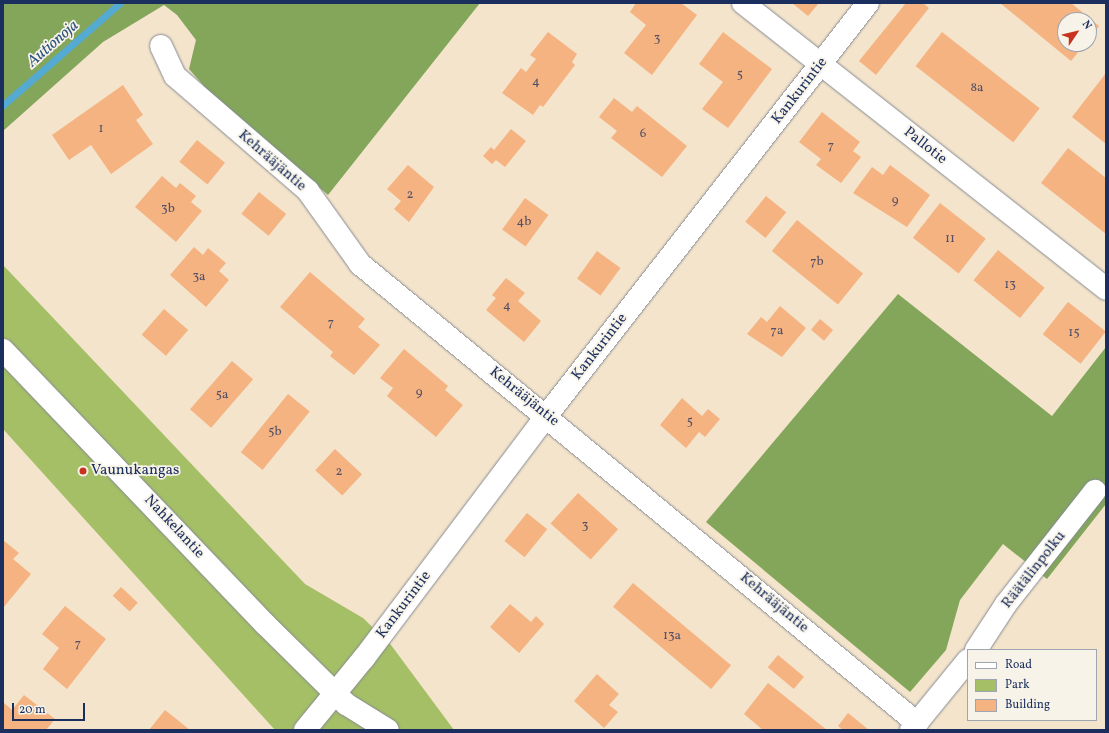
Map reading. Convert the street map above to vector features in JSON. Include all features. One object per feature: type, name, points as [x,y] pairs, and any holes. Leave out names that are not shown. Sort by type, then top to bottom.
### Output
[{"type":"street","name":"Pallotie","points":[[743,3],[1106,289]]},
{"type":"street","name":"Kankurintie","points":[[305,730],[341,698],[547,415],[868,3]]},
{"type":"street","name":"Kehrääjäntie","points":[[161,46],[175,76],[308,191],[360,264],[547,415],[914,726]]},
{"type":"street","name":"Nahkelantie","points":[[3,350],[341,698],[388,730]]},
{"type":"street","name":"Räätälinpolku","points":[[977,649],[1006,604],[1095,492]]},
{"type":"street","points":[[914,726],[967,661]]},
{"type":"street","name":"Nahkelantie","points":[[341,698],[360,730]]},
{"type":"green space","points":[[3,3],[480,3],[328,195],[210,93],[189,69],[196,40],[177,15],[164,5],[103,42],[3,131]]},
{"type":"green space","points":[[3,265],[305,584],[363,618],[391,645],[454,730],[275,730],[3,429]]},
{"type":"green space","points":[[898,294],[1052,416],[1106,347],[1106,504],[1047,579],[1003,544],[960,600],[946,650],[910,692],[706,522]]},
{"type":"building","points":[[636,3],[681,3],[697,15],[652,75],[624,53],[646,25],[630,12]]},
{"type":"building","points":[[792,3],[819,3],[808,16]]},
{"type":"building","points":[[906,3],[923,3],[929,8],[876,75],[859,61]]},
{"type":"building","points":[[1000,3],[1071,3],[1082,12],[1057,12],[1057,50]]},
{"type":"building","points":[[548,32],[577,54],[572,62],[575,65],[543,107],[540,105],[533,115],[502,93],[521,68],[526,72],[536,59],[530,55]]},
{"type":"building","points":[[723,32],[772,69],[728,128],[702,109],[723,82],[699,64]]},
{"type":"building","points":[[942,32],[1040,108],[1013,142],[916,66]]},
{"type":"building","points":[[1060,52],[1078,52],[1071,61]]},
{"type":"building","points":[[1106,73],[1106,144],[1072,117]]},
{"type":"building","points":[[123,85],[143,115],[136,120],[153,144],[111,174],[91,145],[69,160],[52,135]]},
{"type":"building","points":[[614,98],[632,112],[637,106],[687,146],[662,177],[611,138],[617,131],[599,117]]},
{"type":"building","points":[[822,112],[860,142],[853,151],[861,157],[841,183],[816,165],[821,159],[799,142]]},
{"type":"building","points":[[511,129],[526,141],[505,167],[496,160],[492,164],[483,156],[491,147],[494,150]]},
{"type":"building","points":[[197,140],[225,163],[207,184],[179,162]]},
{"type":"building","points":[[1068,148],[1106,178],[1106,234],[1041,183]]},
{"type":"building","points":[[408,165],[434,187],[409,222],[394,209],[401,201],[387,189]]},
{"type":"building","points":[[890,165],[930,195],[907,227],[853,193],[872,167],[883,175]]},
{"type":"building","points":[[162,176],[176,188],[180,183],[196,196],[191,202],[202,211],[176,242],[135,207]]},
{"type":"building","points":[[259,192],[286,214],[269,236],[241,214]]},
{"type":"building","points":[[766,196],[786,212],[765,238],[745,222]]},
{"type":"building","points":[[525,198],[548,215],[526,247],[502,230]]},
{"type":"building","points":[[940,203],[986,239],[959,273],[913,238]]},
{"type":"building","points":[[797,220],[863,273],[838,305],[772,251]]},
{"type":"building","points":[[194,247],[203,255],[208,248],[226,263],[219,271],[229,280],[206,307],[170,275]]},
{"type":"building","points":[[998,250],[1045,288],[1020,318],[973,280]]},
{"type":"building","points":[[597,251],[620,268],[600,296],[577,279]]},
{"type":"building","points":[[310,272],[365,319],[358,327],[380,345],[354,375],[330,356],[333,352],[280,307]]},
{"type":"building","points":[[506,278],[525,293],[518,301],[541,321],[524,342],[486,310],[496,298],[492,295]]},
{"type":"building","points":[[1068,302],[1106,332],[1081,364],[1043,334]]},
{"type":"building","points":[[780,306],[806,328],[782,357],[747,334],[761,317],[767,322]]},
{"type":"building","points":[[164,309],[188,330],[166,356],[142,335]]},
{"type":"building","points":[[820,319],[833,330],[824,341],[811,330]]},
{"type":"building","points":[[404,349],[448,386],[445,390],[463,405],[436,437],[387,396],[393,388],[380,378]]},
{"type":"building","points":[[232,361],[253,379],[211,428],[190,409]]},
{"type":"building","points":[[288,394],[310,412],[263,470],[241,452]]},
{"type":"building","points":[[682,398],[702,416],[708,409],[720,419],[705,437],[699,432],[686,448],[660,425]]},
{"type":"building","points":[[335,449],[362,474],[342,495],[315,470]]},
{"type":"building","points":[[578,493],[618,529],[591,560],[551,523]]},
{"type":"building","points":[[527,513],[547,529],[525,557],[504,541]]},
{"type":"building","points":[[3,540],[19,553],[13,559],[31,574],[3,608]]},
{"type":"building","points":[[633,583],[731,665],[711,689],[613,607]]},
{"type":"building","points":[[121,587],[138,603],[130,611],[113,596]]},
{"type":"building","points":[[510,604],[531,622],[536,616],[544,624],[519,653],[490,627]]},
{"type":"building","points":[[65,606],[106,639],[67,689],[43,669],[59,648],[42,634]]},
{"type":"building","points":[[778,655],[804,677],[794,689],[768,667]]},
{"type":"building","points":[[597,674],[619,694],[609,705],[618,712],[604,728],[574,701]]},
{"type":"building","points":[[768,683],[827,730],[763,730],[744,714]]},
{"type":"building","points":[[24,695],[55,719],[46,730],[3,730],[3,702],[12,710]]},
{"type":"building","points":[[165,710],[190,730],[149,730]]},
{"type":"building","points":[[848,713],[869,730],[843,730],[838,726]]},
{"type":"waterway","name":"Autionoja","points":[[3,105],[120,3]]},
{"type":"place","name":"Vaunukangas","points":[[83,471]]}]
